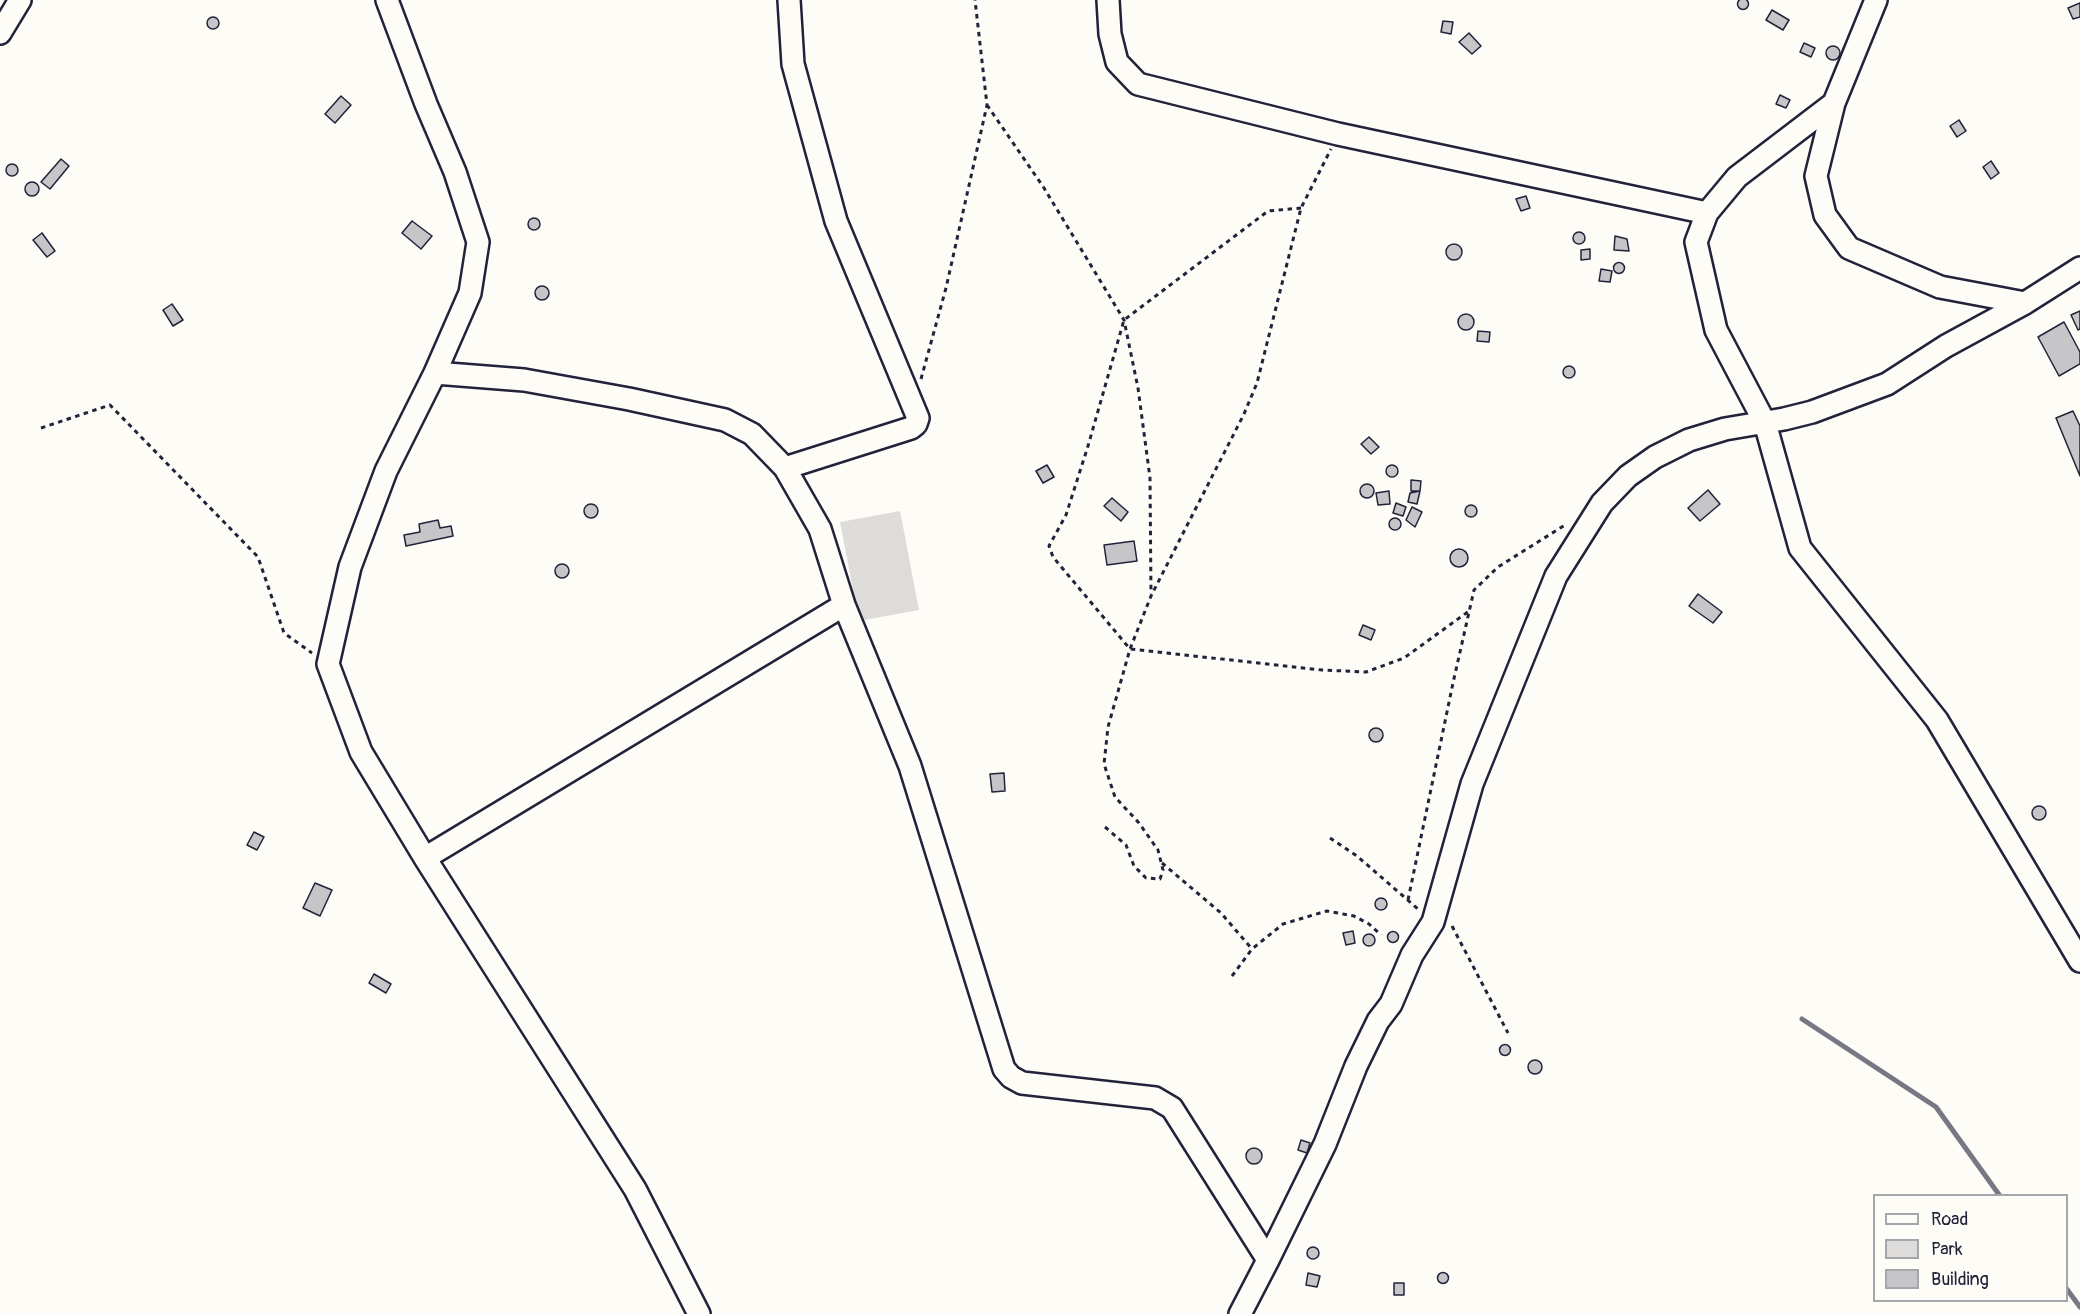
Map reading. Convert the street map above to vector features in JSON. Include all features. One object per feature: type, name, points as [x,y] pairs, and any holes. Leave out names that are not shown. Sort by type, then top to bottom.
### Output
[{"type":"street","points":[[0,33],[20,0]]},
{"type":"street","points":[[387,0],[426,104],[455,172],[478,242],[470,293],[435,373],[386,471],[350,567],[328,664],[361,752],[425,858],[635,1189],[699,1314]]},
{"type":"street","points":[[785,468],[911,428],[916,424],[918,418],[836,221],[793,64],[789,0]]},
{"type":"street","points":[[1108,0],[1110,34],[1117,62],[1138,84],[1338,134],[1707,213]]},
{"type":"street","points":[[1876,0],[1834,103],[1816,176],[1826,215],[1848,248],[1940,287],[2025,303]]},
{"type":"street","points":[[1834,103],[1737,177],[1707,213],[1696,242],[1716,330],[1765,423],[1800,548],[1937,720],[2080,961]]},
{"type":"street","points":[[1240,1314],[1325,1144],[1378,1020],[1390,1004],[1412,955],[1433,922],[1472,784],[1556,576],[1602,503],[1628,476],[1664,452],[1689,440],[1725,429],[1812,412],[1887,384],[1946,346],[2025,303],[2080,268]]},
{"type":"street","points":[[435,373],[524,380],[629,399],[725,420],[752,434],[785,468],[820,530],[844,605],[910,766],[1004,1069],[1011,1077],[1022,1083],[1155,1098],[1172,1108],[1268,1260]]},
{"type":"street","points":[[425,858],[844,605]]},
{"type":"path","points":[[914,407],[946,288],[987,105],[978,10],[975,0]]},
{"type":"path","points":[[987,105],[1044,188],[1124,320],[1138,388],[1150,478],[1151,596]]},
{"type":"path","points":[[1105,827],[1126,845],[1134,866],[1146,878],[1160,879],[1163,870],[1158,850],[1139,823],[1115,797],[1104,764],[1108,727],[1130,649],[1151,596],[1244,414],[1257,383],[1301,208],[1338,134]]},
{"type":"path","points":[[1301,208],[1268,211],[1124,320],[1066,515],[1050,546],[1053,557],[1130,649],[1322,670],[1366,672],[1404,658],[1469,611]]},
{"type":"path","points":[[41,428],[110,405],[258,557],[284,633],[328,664]]},
{"type":"path","points":[[1408,900],[1474,590],[1498,567],[1572,521]]},
{"type":"path","points":[[1330,838],[1357,856],[1433,922]]},
{"type":"path","points":[[1161,862],[1221,913],[1252,949]]},
{"type":"path","points":[[1439,901],[1508,1033]]},
{"type":"path","points":[[1232,976],[1252,949],[1283,924],[1327,911],[1354,916],[1369,924],[1382,935]]},
{"type":"green space","points":[[900,511],[919,610],[859,621],[840,522]]},
{"type":"building","points":[[1743,-1],[1747,0],[1747,8],[1743,9],[1739,8],[1738,4],[1739,0]]},
{"type":"building","points":[[2080,3],[2080,17],[2073,19],[2068,8]]},
{"type":"building","points":[[1772,10],[1789,20],[1783,30],[1766,20]]},
{"type":"building","points":[[215,17],[218,18],[218,28],[211,29],[208,28],[207,21],[208,18]]},
{"type":"building","points":[[1443,21],[1453,22],[1451,34],[1441,32]]},
{"type":"building","points":[[1469,33],[1481,46],[1472,54],[1459,42]]},
{"type":"building","points":[[1804,43],[1815,48],[1811,57],[1800,52]]},
{"type":"building","points":[[1833,46],[1838,48],[1840,53],[1838,58],[1833,60],[1828,58],[1826,53],[1828,48]]},
{"type":"building","points":[[1780,95],[1790,100],[1786,108],[1776,104]]},
{"type":"building","points":[[341,96],[351,105],[335,123],[325,114]]},
{"type":"building","points":[[1959,120],[1966,131],[1957,137],[1950,126]]},
{"type":"building","points":[[61,159],[69,166],[50,189],[41,182]]},
{"type":"building","points":[[1991,161],[1999,173],[1991,179],[1983,167]]},
{"type":"building","points":[[14,164],[17,165],[17,175],[10,176],[7,175],[6,168],[7,165]]},
{"type":"building","points":[[32,182],[37,184],[39,189],[37,194],[32,196],[27,194],[25,189],[27,184]]},
{"type":"building","points":[[1526,196],[1530,208],[1521,211],[1516,199]]},
{"type":"building","points":[[536,218],[539,219],[539,229],[532,230],[529,229],[528,222],[529,219]]},
{"type":"building","points":[[412,221],[432,236],[421,249],[402,233]]},
{"type":"building","points":[[1581,232],[1585,238],[1581,244],[1577,244],[1573,236]]},
{"type":"building","points":[[42,233],[55,251],[47,257],[33,240]]},
{"type":"building","points":[[1615,236],[1627,239],[1629,251],[1614,250]]},
{"type":"building","points":[[1454,244],[1462,252],[1454,260],[1446,252]]},
{"type":"building","points":[[1590,249],[1590,259],[1581,260],[1581,250]]},
{"type":"building","points":[[1619,263],[1623,264],[1623,272],[1619,273],[1615,272],[1614,268],[1615,264]]},
{"type":"building","points":[[1601,269],[1612,271],[1610,282],[1599,281]]},
{"type":"building","points":[[542,286],[547,288],[549,293],[547,298],[542,300],[537,298],[535,293],[537,288]]},
{"type":"building","points":[[172,304],[183,320],[173,326],[163,310]]},
{"type":"building","points":[[2080,311],[2080,329],[2078,330],[2071,315]]},
{"type":"building","points":[[1466,314],[1474,322],[1466,330],[1458,322]]},
{"type":"building","points":[[2064,322],[2080,352],[2080,364],[2059,376],[2038,337]]},
{"type":"building","points":[[1478,331],[1490,332],[1489,342],[1477,341]]},
{"type":"building","points":[[1571,366],[1574,367],[1574,377],[1567,378],[1564,377],[1563,370],[1564,367]]},
{"type":"building","points":[[2073,411],[2080,426],[2080,476],[2056,418]]},
{"type":"building","points":[[1369,437],[1379,447],[1371,454],[1361,444]]},
{"type":"building","points":[[1047,465],[1054,477],[1043,483],[1036,471]]},
{"type":"building","points":[[1394,465],[1398,471],[1394,477],[1390,477],[1386,469]]},
{"type":"building","points":[[1411,480],[1421,481],[1420,491],[1411,491]]},
{"type":"building","points":[[1364,484],[1370,484],[1374,491],[1370,498],[1364,498],[1360,494],[1360,488]]},
{"type":"building","points":[[1708,490],[1720,504],[1700,521],[1688,508]]},
{"type":"building","points":[[1389,491],[1390,504],[1378,505],[1376,493]]},
{"type":"building","points":[[1420,491],[1417,504],[1408,502],[1410,493]]},
{"type":"building","points":[[1112,498],[1128,512],[1121,521],[1104,506]]},
{"type":"building","points":[[1396,503],[1406,507],[1403,516],[1393,513]]},
{"type":"building","points":[[591,504],[596,506],[598,511],[596,516],[591,518],[586,516],[584,511],[586,506]]},
{"type":"building","points":[[1473,505],[1477,511],[1473,517],[1469,517],[1465,509]]},
{"type":"building","points":[[1412,507],[1422,512],[1415,527],[1406,520]]},
{"type":"building","points":[[1397,518],[1401,524],[1397,530],[1393,530],[1389,522]]},
{"type":"building","points":[[438,520],[440,528],[451,526],[453,536],[406,546],[404,535],[420,532],[419,524]]},
{"type":"building","points":[[1134,541],[1137,561],[1107,565],[1104,545]]},
{"type":"building","points":[[1459,549],[1465,552],[1468,558],[1465,564],[1459,567],[1453,564],[1450,558],[1453,552]]},
{"type":"building","points":[[562,564],[567,566],[569,571],[567,576],[562,578],[557,576],[555,571],[557,566]]},
{"type":"building","points":[[1698,594],[1722,612],[1713,623],[1689,606]]},
{"type":"building","points":[[1363,625],[1375,630],[1371,640],[1359,635]]},
{"type":"building","points":[[1373,728],[1379,728],[1383,735],[1379,742],[1373,742],[1369,738],[1369,732]]},
{"type":"building","points":[[1004,773],[1005,791],[992,792],[990,774]]},
{"type":"building","points":[[2039,806],[2044,808],[2046,813],[2044,818],[2039,820],[2034,818],[2032,813],[2034,808]]},
{"type":"building","points":[[254,832],[264,837],[257,850],[247,845]]},
{"type":"building","points":[[315,883],[332,890],[320,916],[303,908]]},
{"type":"building","points":[[1383,898],[1386,899],[1386,909],[1379,910],[1376,909],[1375,902],[1376,899]]},
{"type":"building","points":[[1353,931],[1355,943],[1346,945],[1343,933]]},
{"type":"building","points":[[1393,931],[1399,937],[1393,943],[1387,937]]},
{"type":"building","points":[[1371,934],[1374,935],[1374,945],[1367,946],[1364,945],[1363,938],[1364,935]]},
{"type":"building","points":[[374,974],[391,984],[386,993],[369,983]]},
{"type":"building","points":[[1505,1045],[1509,1046],[1509,1054],[1505,1055],[1501,1054],[1500,1050],[1501,1046]]},
{"type":"building","points":[[1532,1060],[1538,1060],[1542,1067],[1538,1074],[1532,1074],[1528,1070],[1528,1064]]},
{"type":"building","points":[[1301,1140],[1310,1143],[1307,1153],[1298,1150]]},
{"type":"building","points":[[1254,1148],[1260,1150],[1262,1156],[1260,1162],[1254,1164],[1248,1162],[1246,1156],[1248,1150]]},
{"type":"building","points":[[1315,1247],[1319,1253],[1315,1259],[1311,1259],[1307,1251]]},
{"type":"building","points":[[1308,1273],[1320,1276],[1317,1287],[1306,1285]]},
{"type":"building","points":[[1443,1273],[1447,1274],[1447,1282],[1443,1283],[1439,1282],[1438,1278],[1439,1274]]},
{"type":"building","points":[[1394,1283],[1404,1283],[1404,1295],[1394,1295]]},
{"type":"waterway","points":[[1802,1019],[1936,1107],[1999,1194]]},
{"type":"waterway","points":[[2068,1291],[2080,1307]]}]
